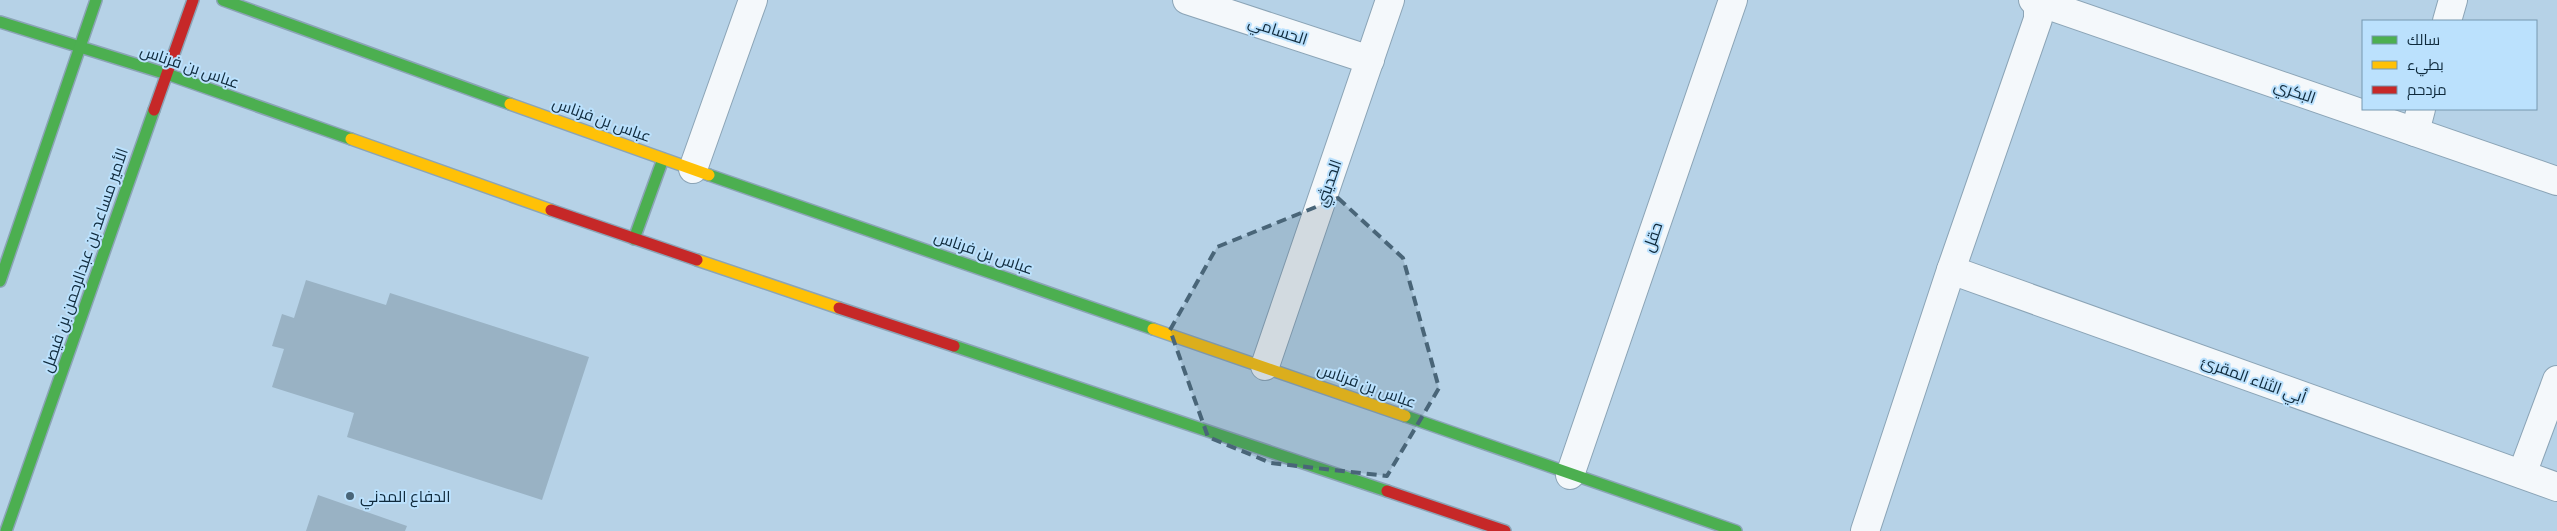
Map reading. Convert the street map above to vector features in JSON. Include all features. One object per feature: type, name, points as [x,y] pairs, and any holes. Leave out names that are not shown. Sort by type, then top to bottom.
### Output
[{"type":"street","points":[[0,281],[96,0]]},
{"type":"street","name":"الأمير مساعد بن عبدالرحمن بن فيصل","points":[[6,531],[193,0]]},
{"type":"street","name":"عباس بن فرناس","points":[[223,0],[663,159],[1265,366],[1570,475],[1736,531]]},
{"type":"street","points":[[693,169],[752,0]]},
{"type":"street","name":"الحسامي","points":[[1187,0],[1370,60]]},
{"type":"street","name":"الحديثي","points":[[1265,366],[1390,0]]},
{"type":"street","name":"حقل","points":[[1570,475],[1733,0]]},
{"type":"street","points":[[2447,20],[2453,0]]},
{"type":"street","points":[[1866,531],[1951,270],[2038,19],[2036,1]]},
{"type":"street","name":"البكري","points":[[2036,1],[2362,103]]},
{"type":"street","name":"عباس بن فرناس","points":[[0,22],[167,74],[634,239],[1504,531]]},
{"type":"street","name":"البكري","points":[[2386,110],[2418,120],[2557,182]]},
{"type":"street","points":[[634,239],[663,159]]},
{"type":"street","name":"أبي الثناء المقرئ","points":[[1951,270],[2557,487]]},
{"type":"street","points":[[2522,474],[2557,380]]},
{"type":"highlighted area","points":[[1338,198],[1403,258],[1439,388],[1387,476],[1271,463],[1208,437],[1170,330],[1217,247]]},
{"type":"building","points":[[306,280],[386,305],[390,293],[589,357],[542,500],[347,437],[354,413],[272,387],[284,349],[272,346],[282,314],[294,318]]},
{"type":"building","points":[[318,495],[407,526],[405,531],[306,531]]},
{"type":"traffic: fast","points":[[0,281],[96,0]]},
{"type":"traffic: fast","points":[[223,0],[510,104]]},
{"type":"traffic: fast","points":[[0,22],[167,74],[351,139]]},
{"type":"traffic: fast","points":[[6,531],[154,110]]},
{"type":"traffic: fast","points":[[634,239],[663,159]]},
{"type":"traffic: fast","points":[[709,175],[1153,329]]},
{"type":"traffic: fast","points":[[954,346],[1387,491]]},
{"type":"traffic: fast","points":[[1405,416],[1736,531]]},
{"type":"traffic: slow","points":[[510,104],[709,175]]},
{"type":"traffic: slow","points":[[351,139],[551,210]]},
{"type":"traffic: slow","points":[[697,260],[839,308]]},
{"type":"traffic: slow","points":[[1153,329],[1405,416]]},
{"type":"traffic: jam","points":[[154,110],[193,0]]},
{"type":"traffic: jam","points":[[551,210],[697,260]]},
{"type":"traffic: jam","points":[[839,308],[954,346]]},
{"type":"traffic: jam","points":[[1387,491],[1505,531]]},
{"type":"place","name":"الدفاع المدني","points":[[350,496]]}]
